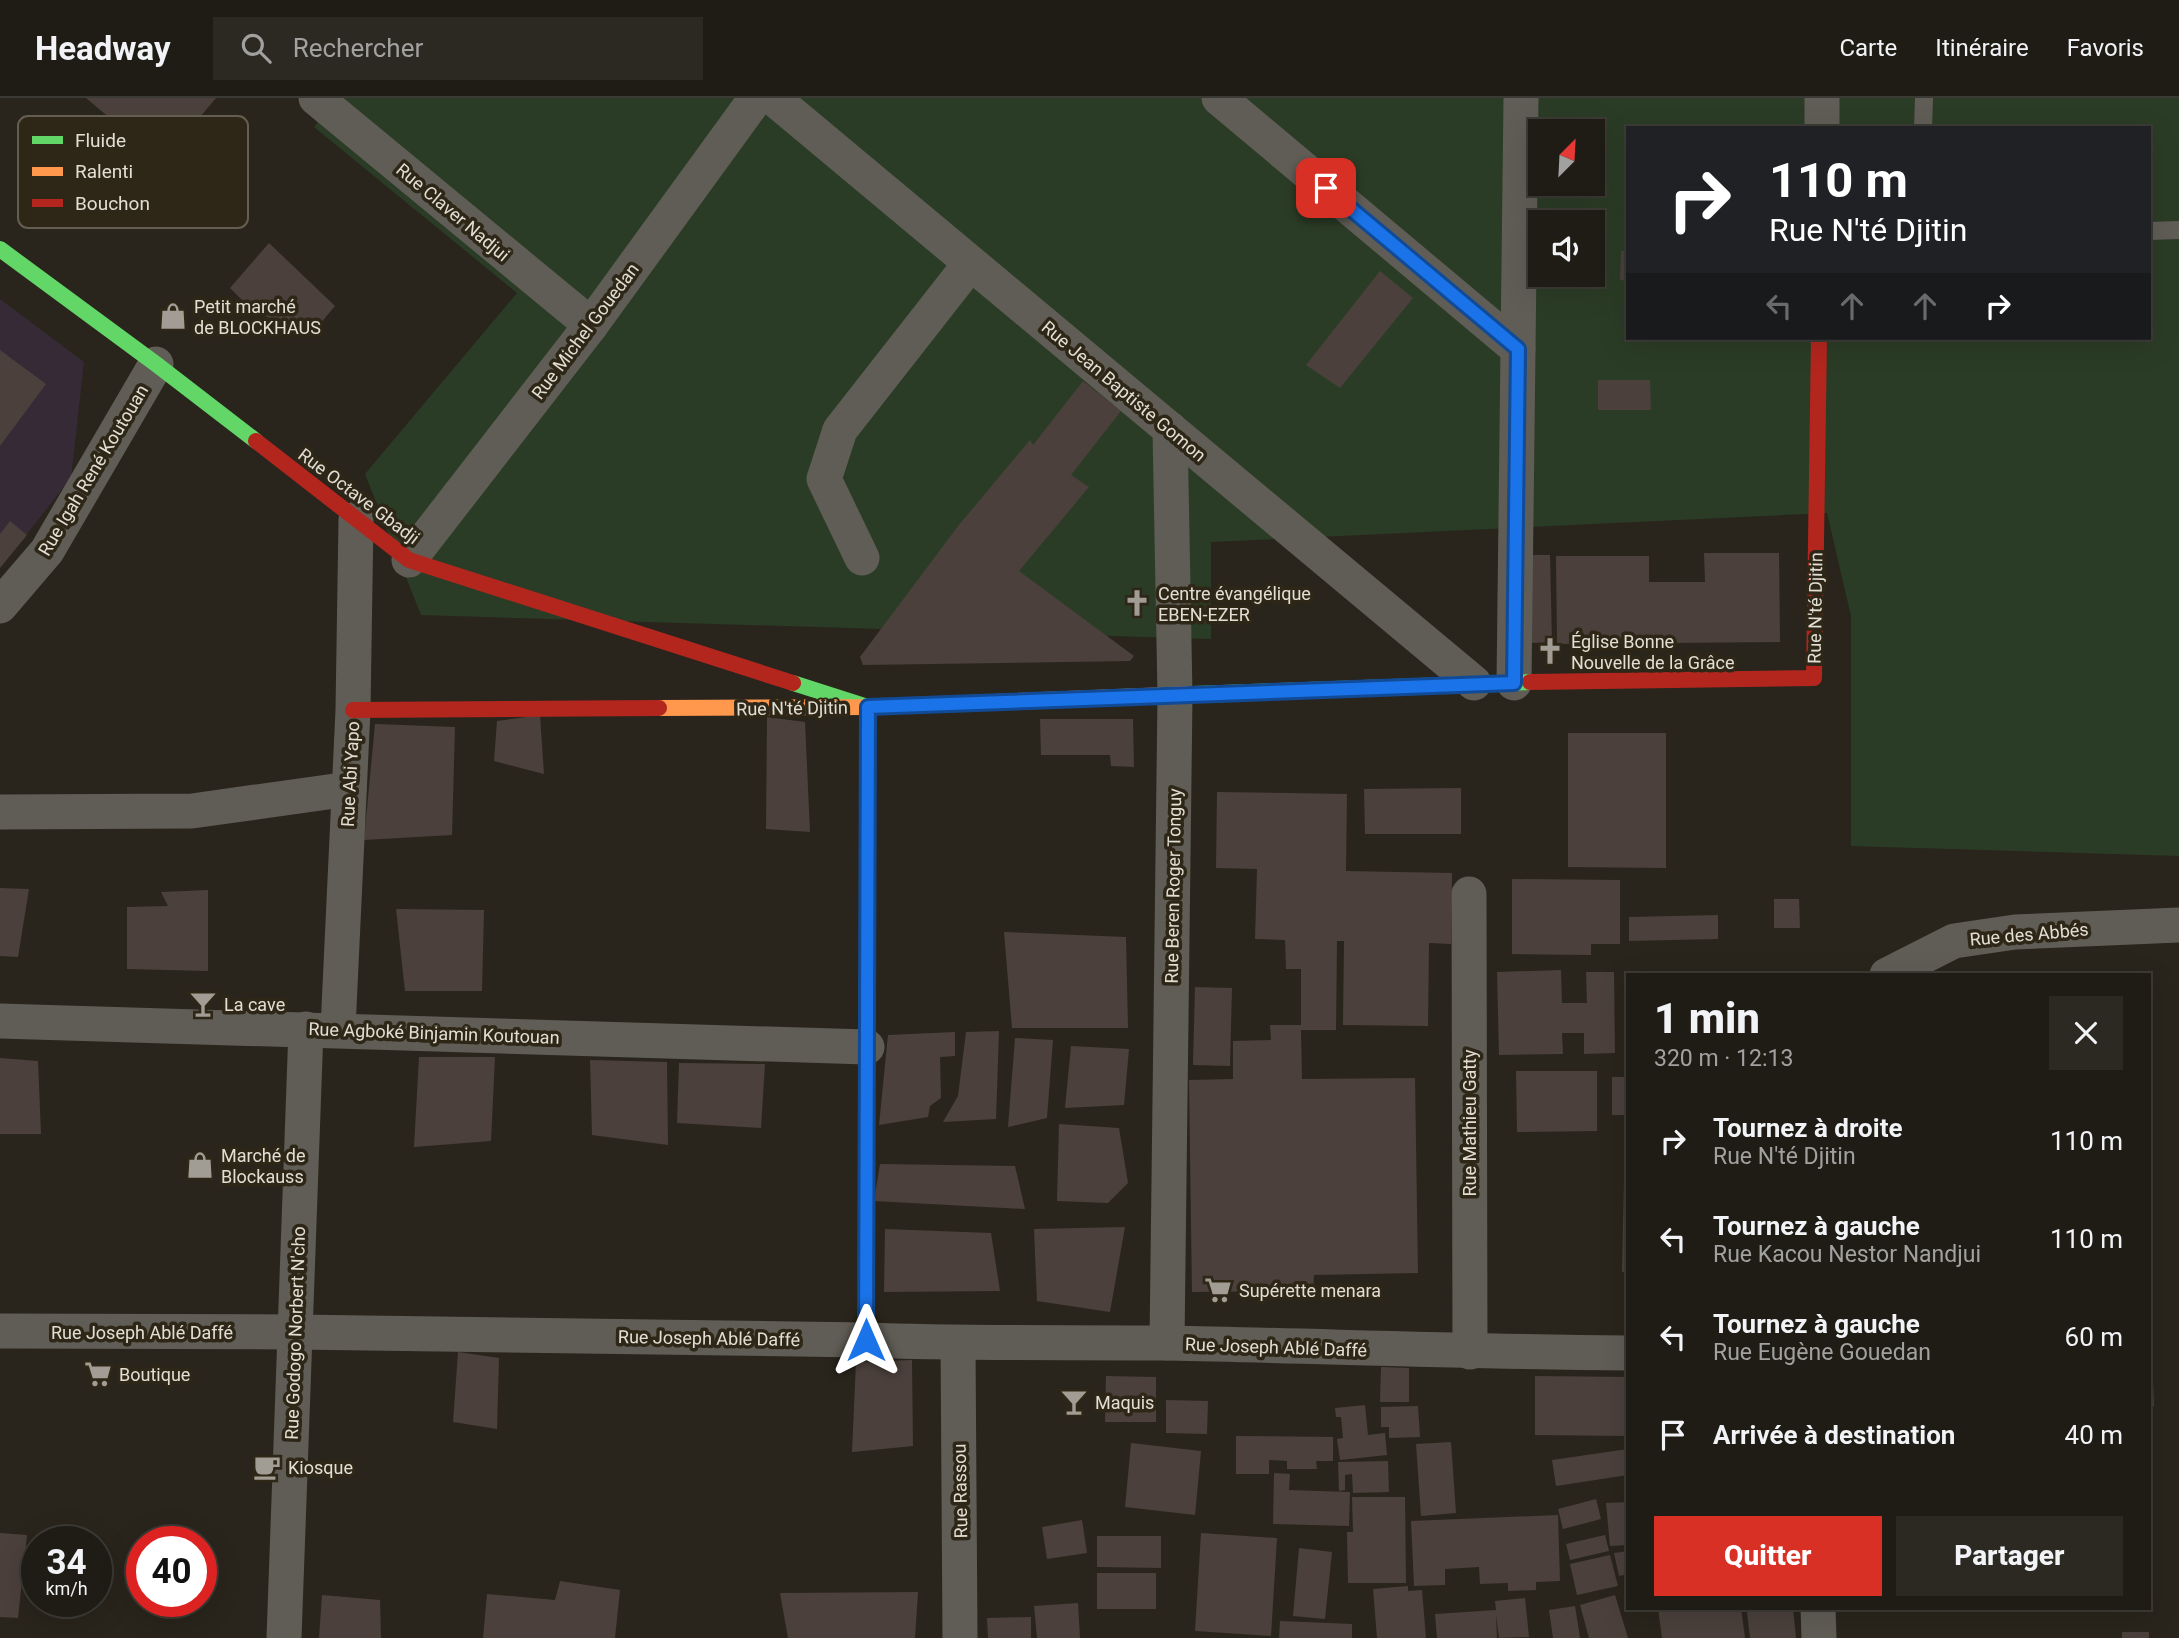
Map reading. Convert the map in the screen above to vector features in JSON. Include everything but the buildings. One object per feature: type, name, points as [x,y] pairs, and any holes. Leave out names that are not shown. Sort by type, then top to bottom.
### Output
[{"type":"street","name":"Rue Claver Nadjui","points":[[316,98],[590,325]]},
{"type":"street","name":"Rue Michel Gouedan","points":[[409,560],[590,325],[756,98]]},
{"type":"street","name":"Rue Jean Baptiste Gomon","points":[[773,98],[1474,684]]},
{"type":"street","points":[[1219,98],[1518,349]]},
{"type":"street","points":[[1514,683],[1521,98]]},
{"type":"street","points":[[1822,98],[1822,126]]},
{"type":"street","name":"Rue Octave Gbadji","points":[[0,249],[156,364],[409,560],[868,707]]},
{"type":"street","points":[[862,558],[824,479],[840,430],[970,264]]},
{"type":"street","name":"Rue N'té Djitin","points":[[353,710],[868,707],[1474,684],[1814,678],[1819,340]]},
{"type":"street","name":"Rue Igah René Koutouan","points":[[0,606],[47,551],[156,364]]},
{"type":"street","name":"Rue Beren Roger Tonguy","points":[[1167,1343],[1175,695],[1171,429]]},
{"type":"street","name":"Rue Abi Yapo","points":[[322,1029],[349,789],[356,519]]},
{"type":"street","points":[[866,1340],[868,707]]},
{"type":"street","points":[[0,813],[192,811],[349,789]]},
{"type":"street","name":"Rue Mathieu Gatty","points":[[1469,894],[1470,1352]]},
{"type":"street","name":"Rue des Abbés","points":[[1892,973],[1954,941],[2015,932],[2179,925]]},
{"type":"street","name":"Rue Agboké Binjamin Koutouan","points":[[0,1021],[867,1047]]},
{"type":"street","name":"Rue Godogo Norbert N'cho","points":[[284,1638],[295,1332],[322,1029]]},
{"type":"street","name":"Rue Joseph Ablé Daffé","points":[[0,1332],[295,1332],[958,1343],[1167,1343],[1470,1352],[1626,1353]]},
{"type":"street","name":"Rue Rassou","points":[[958,1343],[960,1638]]},
{"type":"street","points":[[1818,1610],[1819,1638]]},
{"type":"lane","points":[[1923,126],[1924,98]]},
{"type":"lane","points":[[2151,231],[2179,230]]},
{"type":"shaded area","points":[[0,299],[84,362],[71,478],[0,568]]},
{"type":"green space","points":[[337,98],[2179,98],[2179,856],[1851,846],[1851,616],[1827,513],[1211,542],[1211,639],[421,615],[365,474],[517,293],[314,127]]},
{"type":"traffic: fast","points":[[0,249],[256,441]]},
{"type":"traffic: fast","points":[[1193,694],[1530,682]]},
{"type":"traffic: fast","points":[[793,683],[868,707],[866,1198]]},
{"type":"traffic: slow","points":[[659,708],[868,707],[1193,694]]},
{"type":"traffic: jam","points":[[1530,682],[1814,678],[1819,340]]},
{"type":"traffic: jam","points":[[256,441],[409,560],[793,683]]},
{"type":"traffic: jam","points":[[353,710],[659,708]]},
{"type":"traffic: jam","points":[[866,1198],[866,1340]]},
{"type":"place","name":"Petit marché de BLOCKHAUS","points":[[173,316]]},
{"type":"place","name":"Centre évangélique EBEN-EZER","points":[[1137,603]]},
{"type":"place","name":"Église Bonne Nouvelle de la Grâce","points":[[1550,651]]},
{"type":"place","name":"La cave","points":[[203,1004]]},
{"type":"place","name":"Marché de Blockauss","points":[[200,1165]]},
{"type":"place","name":"Supérette menara","points":[[1218,1290]]},
{"type":"place","name":"Boutique","points":[[98,1374]]},
{"type":"place","name":"Maquis","points":[[1074,1402]]},
{"type":"place","name":"Kiosque","points":[[267,1467]]},
{"type":"route","points":[[866,1340],[868,707],[1514,683],[1518,349],[1326,188]]}]
